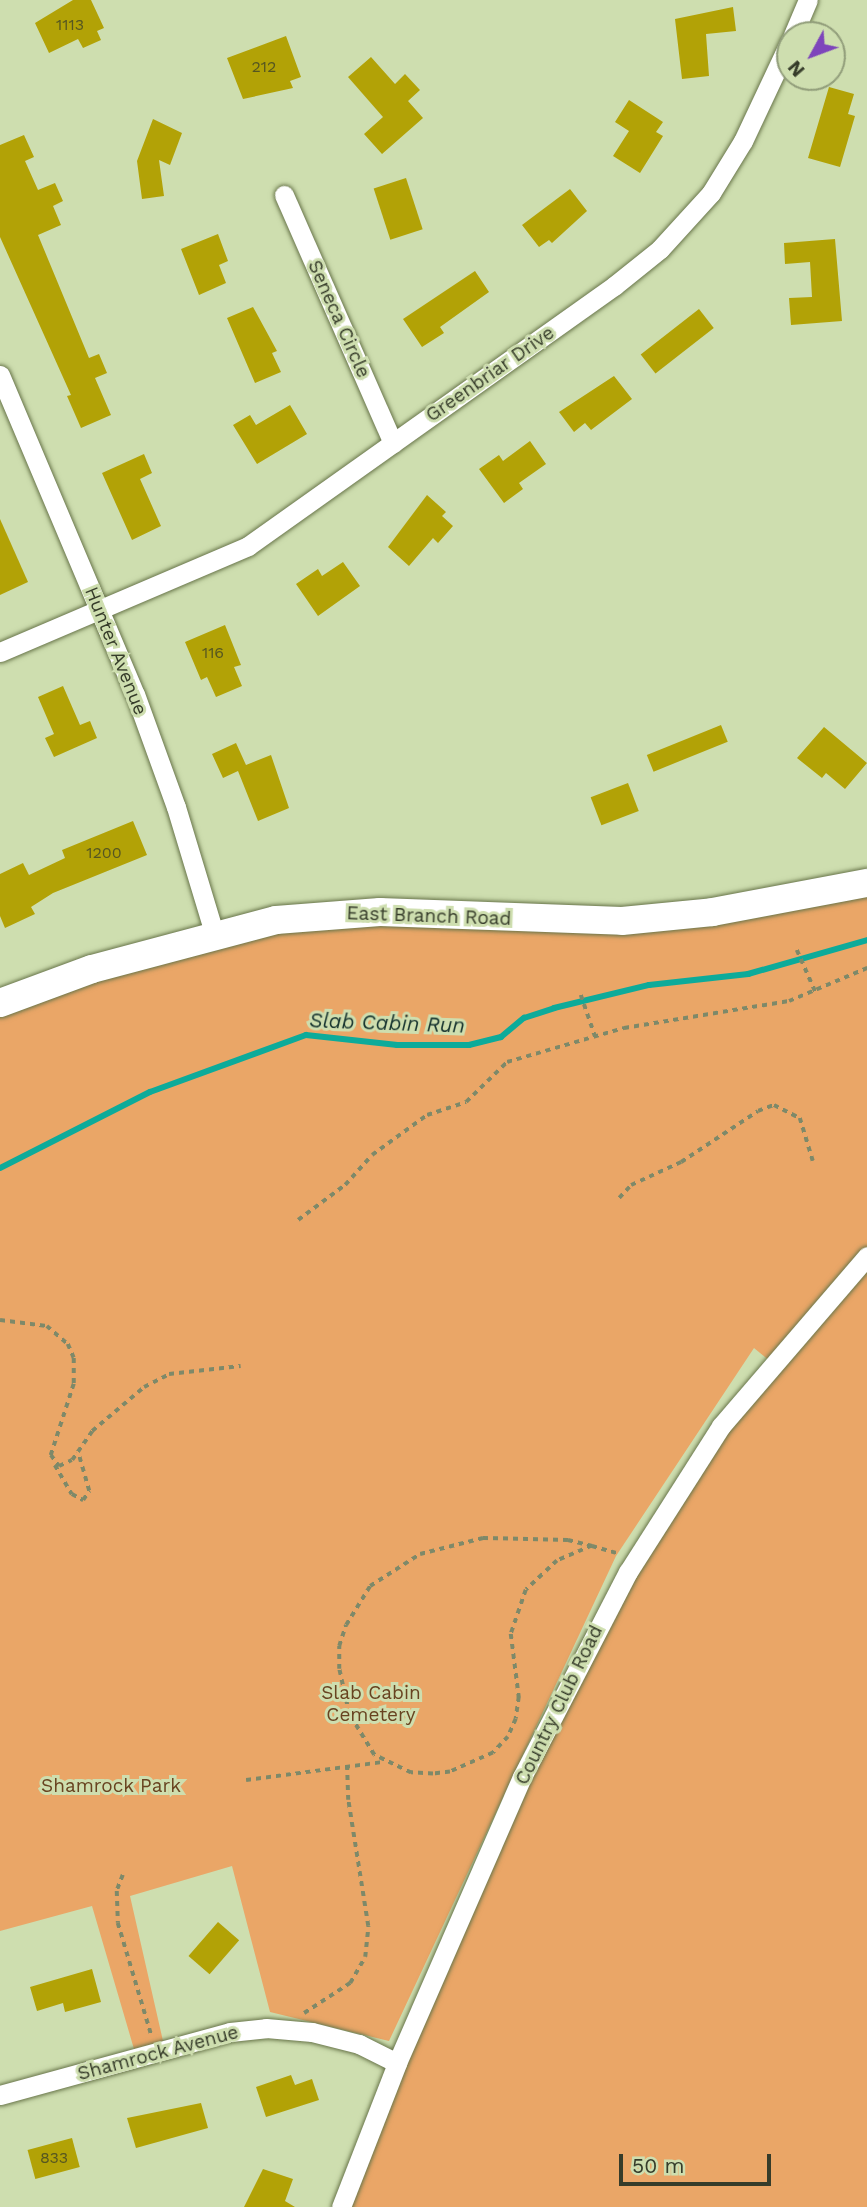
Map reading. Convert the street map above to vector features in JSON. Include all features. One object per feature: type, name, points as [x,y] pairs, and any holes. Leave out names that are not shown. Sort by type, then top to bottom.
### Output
[{"type":"main road","name":"East Branch Road","points":[[0,1003],[92,969],[214,933],[328,913],[622,921],[713,912],[867,883]]},
{"type":"street","points":[[799,21],[808,0]]},
{"type":"street","name":"Greenbriar Drive","points":[[0,652],[248,546],[614,286],[682,228],[711,193],[743,141],[776,71]]},
{"type":"street","name":"Seneca Circle","points":[[284,195],[393,443]]},
{"type":"street","name":"Hunter Avenue","points":[[0,375],[100,609],[176,807],[214,933]]},
{"type":"street","name":"Country Club Road","points":[[341,2207],[397,2063],[522,1777],[636,1558],[721,1426],[782,1349],[867,1256]]},
{"type":"street","name":"Shamrock Avenue","points":[[0,2095],[230,2032],[287,2030],[359,2044],[397,2063]]},
{"type":"path","points":[[797,950],[816,993]]},
{"type":"path","points":[[298,1220],[418,1121],[467,1102],[497,1068],[596,1036],[691,1013],[816,993],[867,968]]},
{"type":"path","points":[[581,995],[596,1036]]},
{"type":"path","points":[[619,1198],[631,1185],[681,1162],[758,1111],[774,1105],[790,1109],[800,1118],[813,1161]]},
{"type":"path","points":[[0,1320],[47,1326],[68,1345],[74,1358],[74,1384],[53,1444],[54,1462],[72,1494],[83,1500],[89,1491],[78,1451]]},
{"type":"path","points":[[54,1462],[65,1466],[92,1431],[144,1387],[169,1374],[242,1366]]},
{"type":"path","points":[[592,1546],[557,1561],[526,1590],[511,1634],[519,1698],[516,1719],[508,1737],[493,1753],[450,1772],[411,1773],[384,1762],[358,1734],[348,1714],[339,1669],[339,1646],[346,1625],[370,1586],[391,1570],[447,1544],[534,1536],[592,1546],[636,1558]]},
{"type":"path","points":[[246,1780],[384,1762]]},
{"type":"path","points":[[287,2030],[309,2008],[350,1983],[365,1957],[368,1926],[348,1800],[347,1766]]},
{"type":"path","points":[[122,1874],[117,1891],[118,1923],[156,2052]]},
{"type":"green space","points":[[867,883],[867,2207],[349,2207],[397,2063],[628,1572],[771,1362],[754,1348],[616,1556],[389,2041],[270,2012],[232,1866],[130,1896],[163,2041],[134,2049],[92,1906],[0,1931],[0,1003],[214,933],[517,919]]},
{"type":"building","points":[[73,0],[91,0],[104,28],[97,31],[101,40],[83,48],[78,39],[49,53],[35,23]]},
{"type":"building","points":[[733,7],[736,31],[706,34],[709,76],[682,79],[675,19]]},
{"type":"building","points":[[286,36],[301,77],[290,81],[293,88],[243,99],[227,58]]},
{"type":"building","points":[[371,57],[395,84],[405,74],[420,90],[408,101],[423,118],[382,154],[364,134],[383,117],[348,77]]},
{"type":"building","points":[[828,91],[854,94],[848,114],[855,116],[840,167],[808,158]]},
{"type":"building","points":[[629,100],[663,122],[656,132],[663,136],[640,173],[613,156],[629,131],[615,122]]},
{"type":"building","points":[[153,119],[182,133],[170,165],[159,160],[164,196],[142,199],[137,161]]},
{"type":"building","points":[[24,135],[34,157],[25,161],[38,190],[55,183],[63,201],[53,206],[61,225],[38,235],[89,358],[99,354],[107,373],[95,378],[111,415],[81,428],[67,396],[71,395],[0,237],[0,145]]},
{"type":"building","points":[[406,178],[423,229],[390,240],[374,189]]},
{"type":"building","points":[[570,189],[587,211],[552,243],[549,240],[539,247],[522,225]]},
{"type":"building","points":[[218,234],[228,261],[219,265],[226,283],[199,295],[181,249]]},
{"type":"building","points":[[835,239],[842,321],[791,325],[789,298],[812,297],[810,262],[785,264],[784,243]]},
{"type":"building","points":[[475,271],[489,292],[440,327],[444,333],[422,347],[403,319]]},
{"type":"building","points":[[253,307],[277,351],[272,353],[281,372],[255,383],[227,318]]},
{"type":"building","points":[[699,309],[714,328],[655,373],[641,355]]},
{"type":"building","points":[[614,376],[632,399],[591,430],[585,423],[574,432],[559,412]]},
{"type":"building","points":[[290,405],[307,434],[257,464],[233,425],[250,415],[256,425]]},
{"type":"building","points":[[530,441],[546,464],[519,483],[523,489],[504,503],[479,469],[499,455],[503,461]]},
{"type":"building","points":[[144,454],[152,473],[140,479],[161,526],[132,540],[102,473]]},
{"type":"building","points":[[427,495],[446,512],[442,516],[453,526],[438,543],[433,538],[409,566],[388,547]]},
{"type":"building","points":[[0,519],[28,582],[0,595]]},
{"type":"building","points":[[343,562],[360,586],[318,616],[296,584],[318,569],[322,576]]},
{"type":"building","points":[[225,625],[241,665],[234,667],[242,686],[216,697],[207,677],[201,680],[185,642]]},
{"type":"building","points":[[63,686],[80,725],[90,721],[97,738],[54,757],[45,738],[54,734],[38,697]]},
{"type":"building","points":[[721,725],[728,742],[654,772],[647,755]]},
{"type":"building","points":[[824,727],[867,763],[845,789],[826,773],[822,778],[797,758]]},
{"type":"building","points":[[236,743],[246,765],[271,755],[289,808],[258,821],[238,771],[223,778],[212,754]]},
{"type":"building","points":[[628,783],[639,811],[601,825],[591,797]]},
{"type":"building","points":[[133,821],[147,855],[53,893],[31,907],[35,914],[5,928],[0,916],[0,874],[23,863],[29,875],[65,858],[62,850]]},
{"type":"building","points":[[218,1922],[239,1940],[210,1974],[188,1956]]},
{"type":"building","points":[[92,1969],[101,2002],[65,2012],[63,2003],[37,2011],[30,1987]]},
{"type":"building","points":[[291,2075],[295,2085],[312,2079],[319,2100],[266,2117],[256,2087]]},
{"type":"building","points":[[201,2103],[208,2128],[136,2148],[127,2118]]},
{"type":"building","points":[[72,2138],[80,2167],[35,2179],[28,2150]]},
{"type":"building","points":[[263,2169],[293,2179],[285,2201],[295,2207],[244,2207]]},
{"type":"waterway","name":"Slab Cabin Run","points":[[0,1168],[150,1092],[306,1035],[397,1045],[469,1045],[501,1037],[524,1018],[554,1008],[649,985],[748,974],[867,940]]},
{"type":"park label","name":"Slab Cabin Cemetery","points":[[371,1704]]},
{"type":"park label","name":"Shamrock Park","points":[[111,1786]]}]
